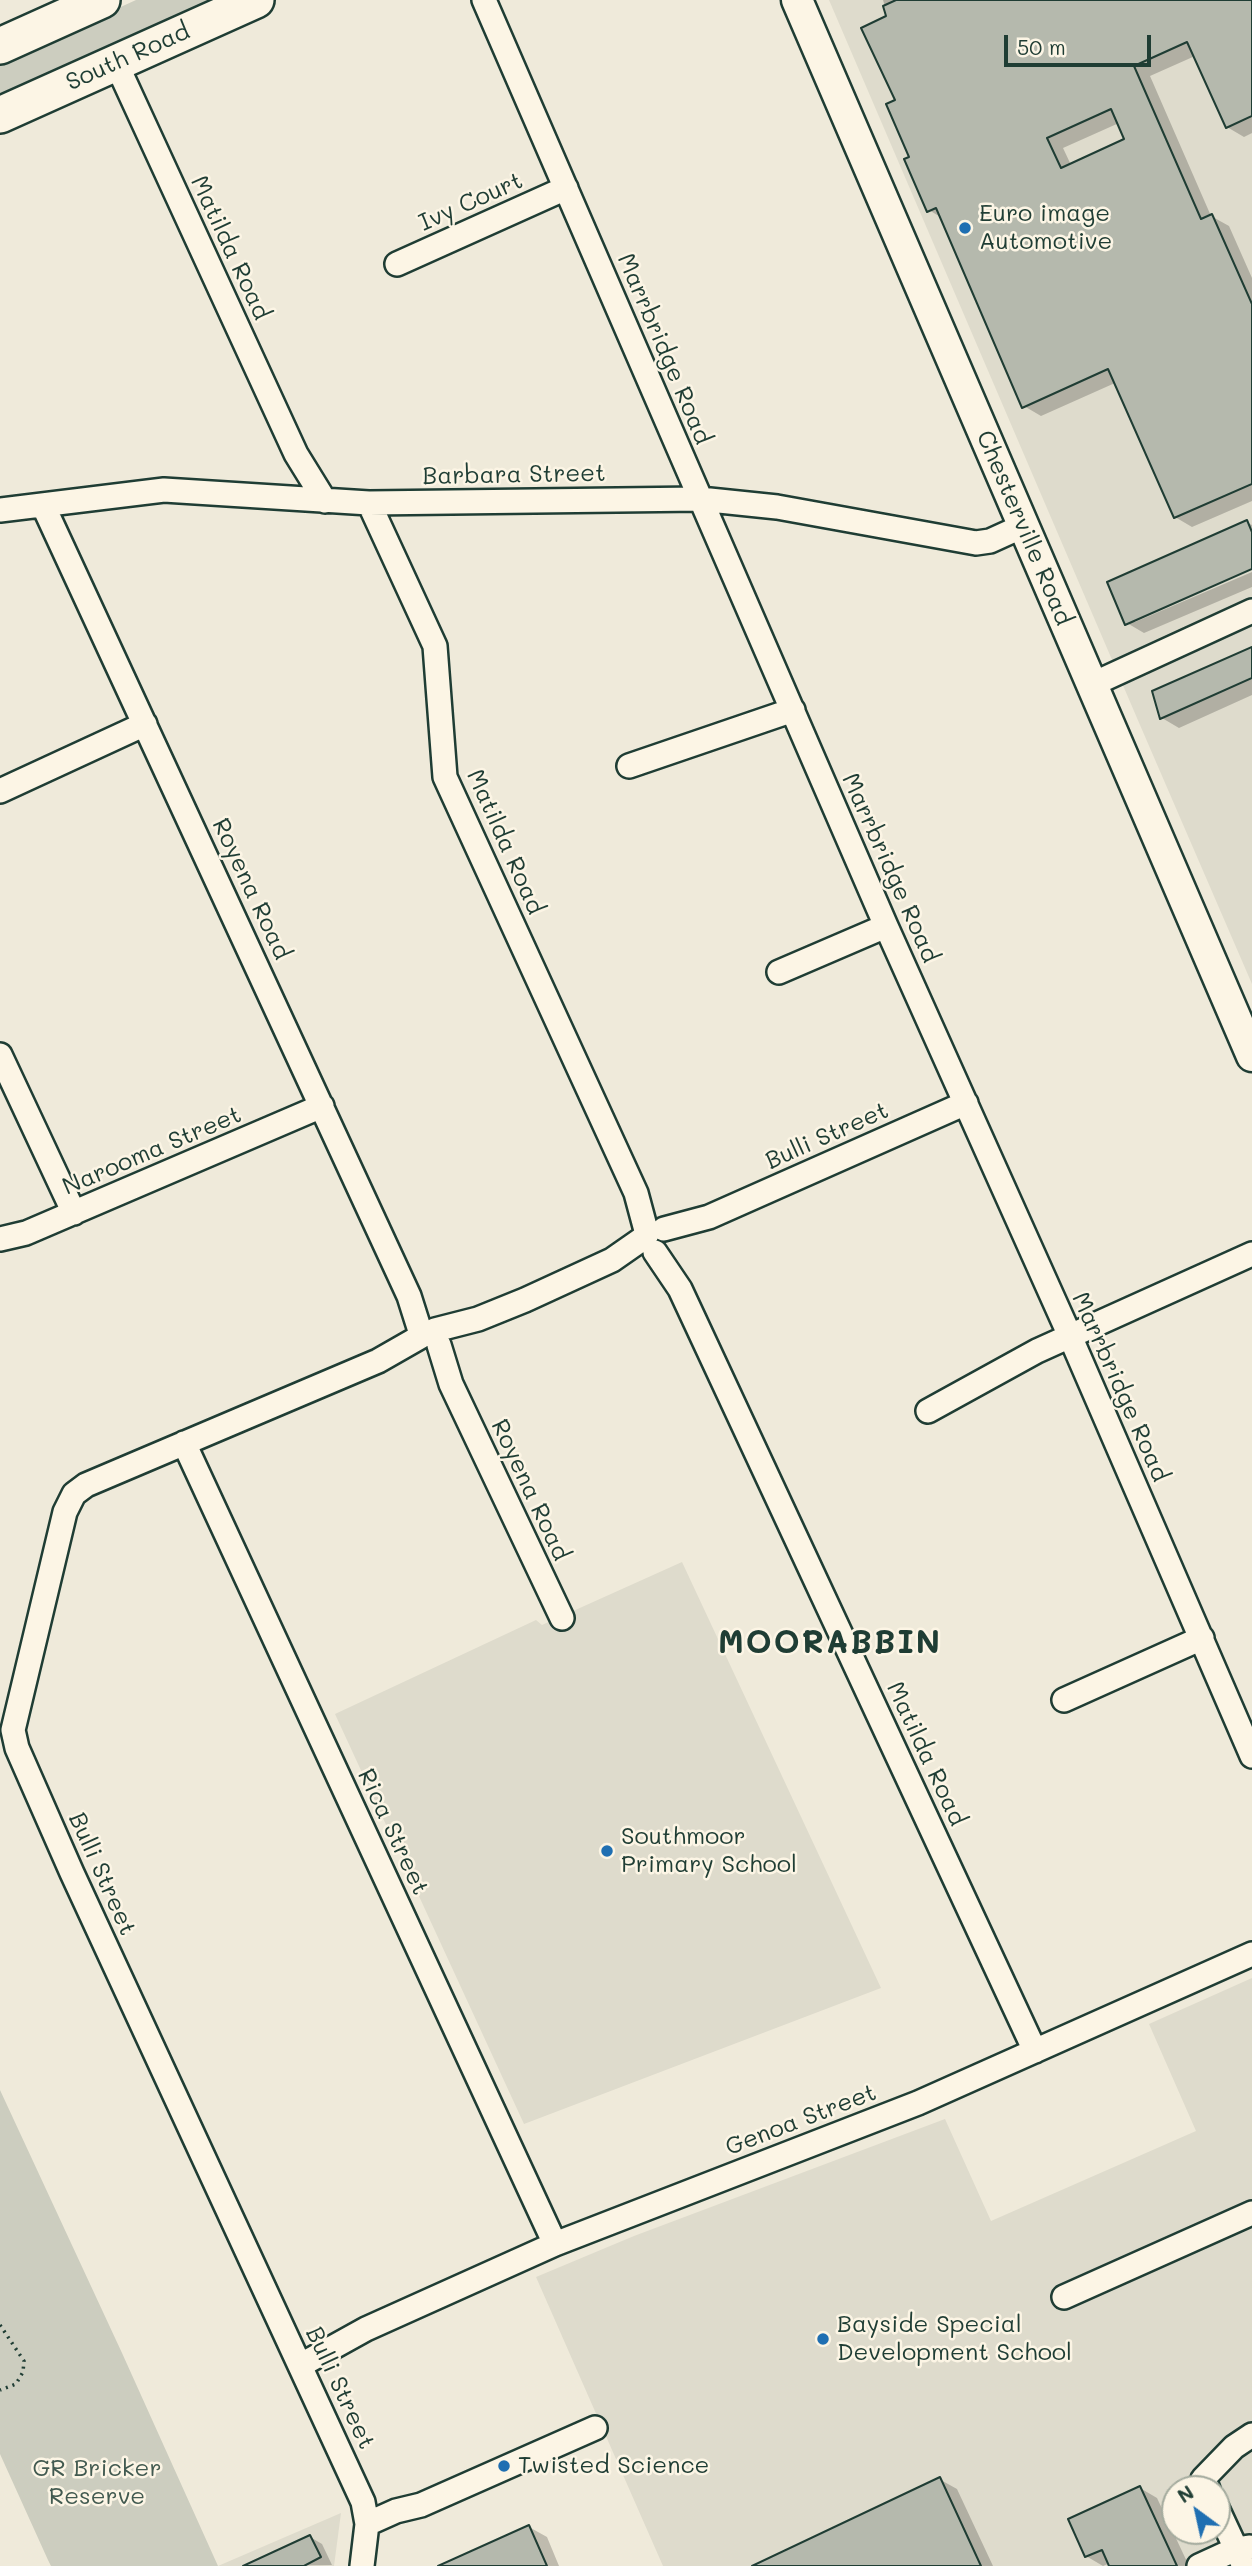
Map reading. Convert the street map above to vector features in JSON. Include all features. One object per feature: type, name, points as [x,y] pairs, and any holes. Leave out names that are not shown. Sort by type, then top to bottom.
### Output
[{"type":"highway","points":[[0,46],[102,0]]},
{"type":"highway","name":"South Road","points":[[0,115],[256,0]]},
{"type":"main road","name":"Chesterville Road","points":[[797,0],[1252,1056]]},
{"type":"street","name":"Marrbridge Road","points":[[484,0],[886,926],[1070,1336],[1252,1756]]},
{"type":"street","name":"Matilda Road","points":[[116,63],[296,454],[326,501]]},
{"type":"street","name":"Ivy Court","points":[[397,264],[566,188]]},
{"type":"street","points":[[252,496],[297,477],[296,454]]},
{"type":"street","name":"Barbara Street","points":[[0,510],[164,490],[369,503],[700,499],[778,507],[976,543],[990,541],[1023,526]]},
{"type":"street","name":"Matilda Road","points":[[369,503],[435,646],[443,768],[450,790],[1035,2051]]},
{"type":"street","name":"Royena Road","points":[[43,505],[409,1296],[562,1618]]},
{"type":"street","points":[[1091,685],[1252,611]]},
{"type":"street","points":[[629,766],[793,710]]},
{"type":"street","points":[[0,791],[145,724]]},
{"type":"street","points":[[779,972],[886,926]]},
{"type":"street","points":[[0,1055],[74,1213]]},
{"type":"street","name":"Bulli Street","points":[[362,2566],[367,2524],[363,2502],[66,1861],[16,1748],[7,1718],[70,1501],[86,1485],[478,1319],[966,1103]]},
{"type":"street","name":"Narooma Street","points":[[0,1239],[26,1233],[322,1106]]},
{"type":"street","points":[[928,1411],[1070,1336],[1252,1254]]},
{"type":"street","name":"Rica Street","points":[[184,1443],[555,2244]]},
{"type":"street","points":[[1064,1700],[1202,1638]]},
{"type":"street","name":"Genoa Street","points":[[298,2359],[341,2334],[366,2329],[555,2244],[918,2103],[1252,1954]]},
{"type":"street","points":[[1064,2297],[1252,2213]]},
{"type":"street","points":[[367,2524],[396,2511],[421,2505],[595,2428]]},
{"type":"street","points":[[1213,2475],[1234,2447],[1252,2435]]},
{"type":"street","points":[[1199,2566],[1244,2554],[1231,2532]]},
{"type":"path","points":[[0,2325],[24,2361],[23,2372],[16,2384],[0,2390]]},
{"type":"shaded area","points":[[829,0],[1252,0],[1252,984],[1140,725]]},
{"type":"shaded area","name":"Southmoor Primary School","points":[[682,1562],[881,1988],[524,2124],[335,1714],[536,1620],[542,1625]]},
{"type":"shaded area","points":[[1252,1978],[1252,2566],[663,2566],[536,2277],[634,2236],[945,2119],[991,2221],[1196,2131],[1149,2024]]},
{"type":"shaded area","points":[[341,2513],[334,2566],[218,2566]]},
{"type":"green space","points":[[136,0],[215,0],[0,97],[0,62]]},
{"type":"green space","name":"GR Bricker Reserve","points":[[0,2090],[218,2566],[51,2566],[48,2560],[0,2454]]},
{"type":"building","points":[[896,0],[1252,0],[1252,116],[1226,128],[1187,42],[1134,66],[1201,219],[1212,214],[1252,304],[1252,484],[1174,518],[1108,369],[1022,408],[936,208],[927,212],[904,159],[909,157],[886,104],[895,100],[861,28],[886,16],[883,6]],"holes":[[[1111,109],[1124,139],[1061,168],[1047,138]]]},
{"type":"building","points":[[1247,520],[1252,532],[1252,569],[1125,625],[1107,582]]},
{"type":"building","points":[[1252,647],[1252,678],[1160,719],[1152,691]]},
{"type":"building","points":[[940,2477],[981,2566],[752,2566]]},
{"type":"building","points":[[1140,2486],[1161,2531],[1161,2545],[1167,2545],[1177,2566],[1109,2566],[1102,2550],[1085,2557],[1068,2519]]},
{"type":"building","points":[[529,2525],[547,2566],[438,2566]]},
{"type":"building","points":[[310,2535],[321,2557],[304,2566],[243,2566]]},
{"type":"place","name":"Euro image Automotive","points":[[965,228]]},
{"type":"place","name":"Southmoor Primary School","points":[[607,1851]]},
{"type":"place","name":"Bayside Special Development School","points":[[823,2339]]},
{"type":"place","name":"Twisted Science","points":[[504,2466]]},
{"type":"district","name":"MOORABBIN","points":[[830,1643]]}]
